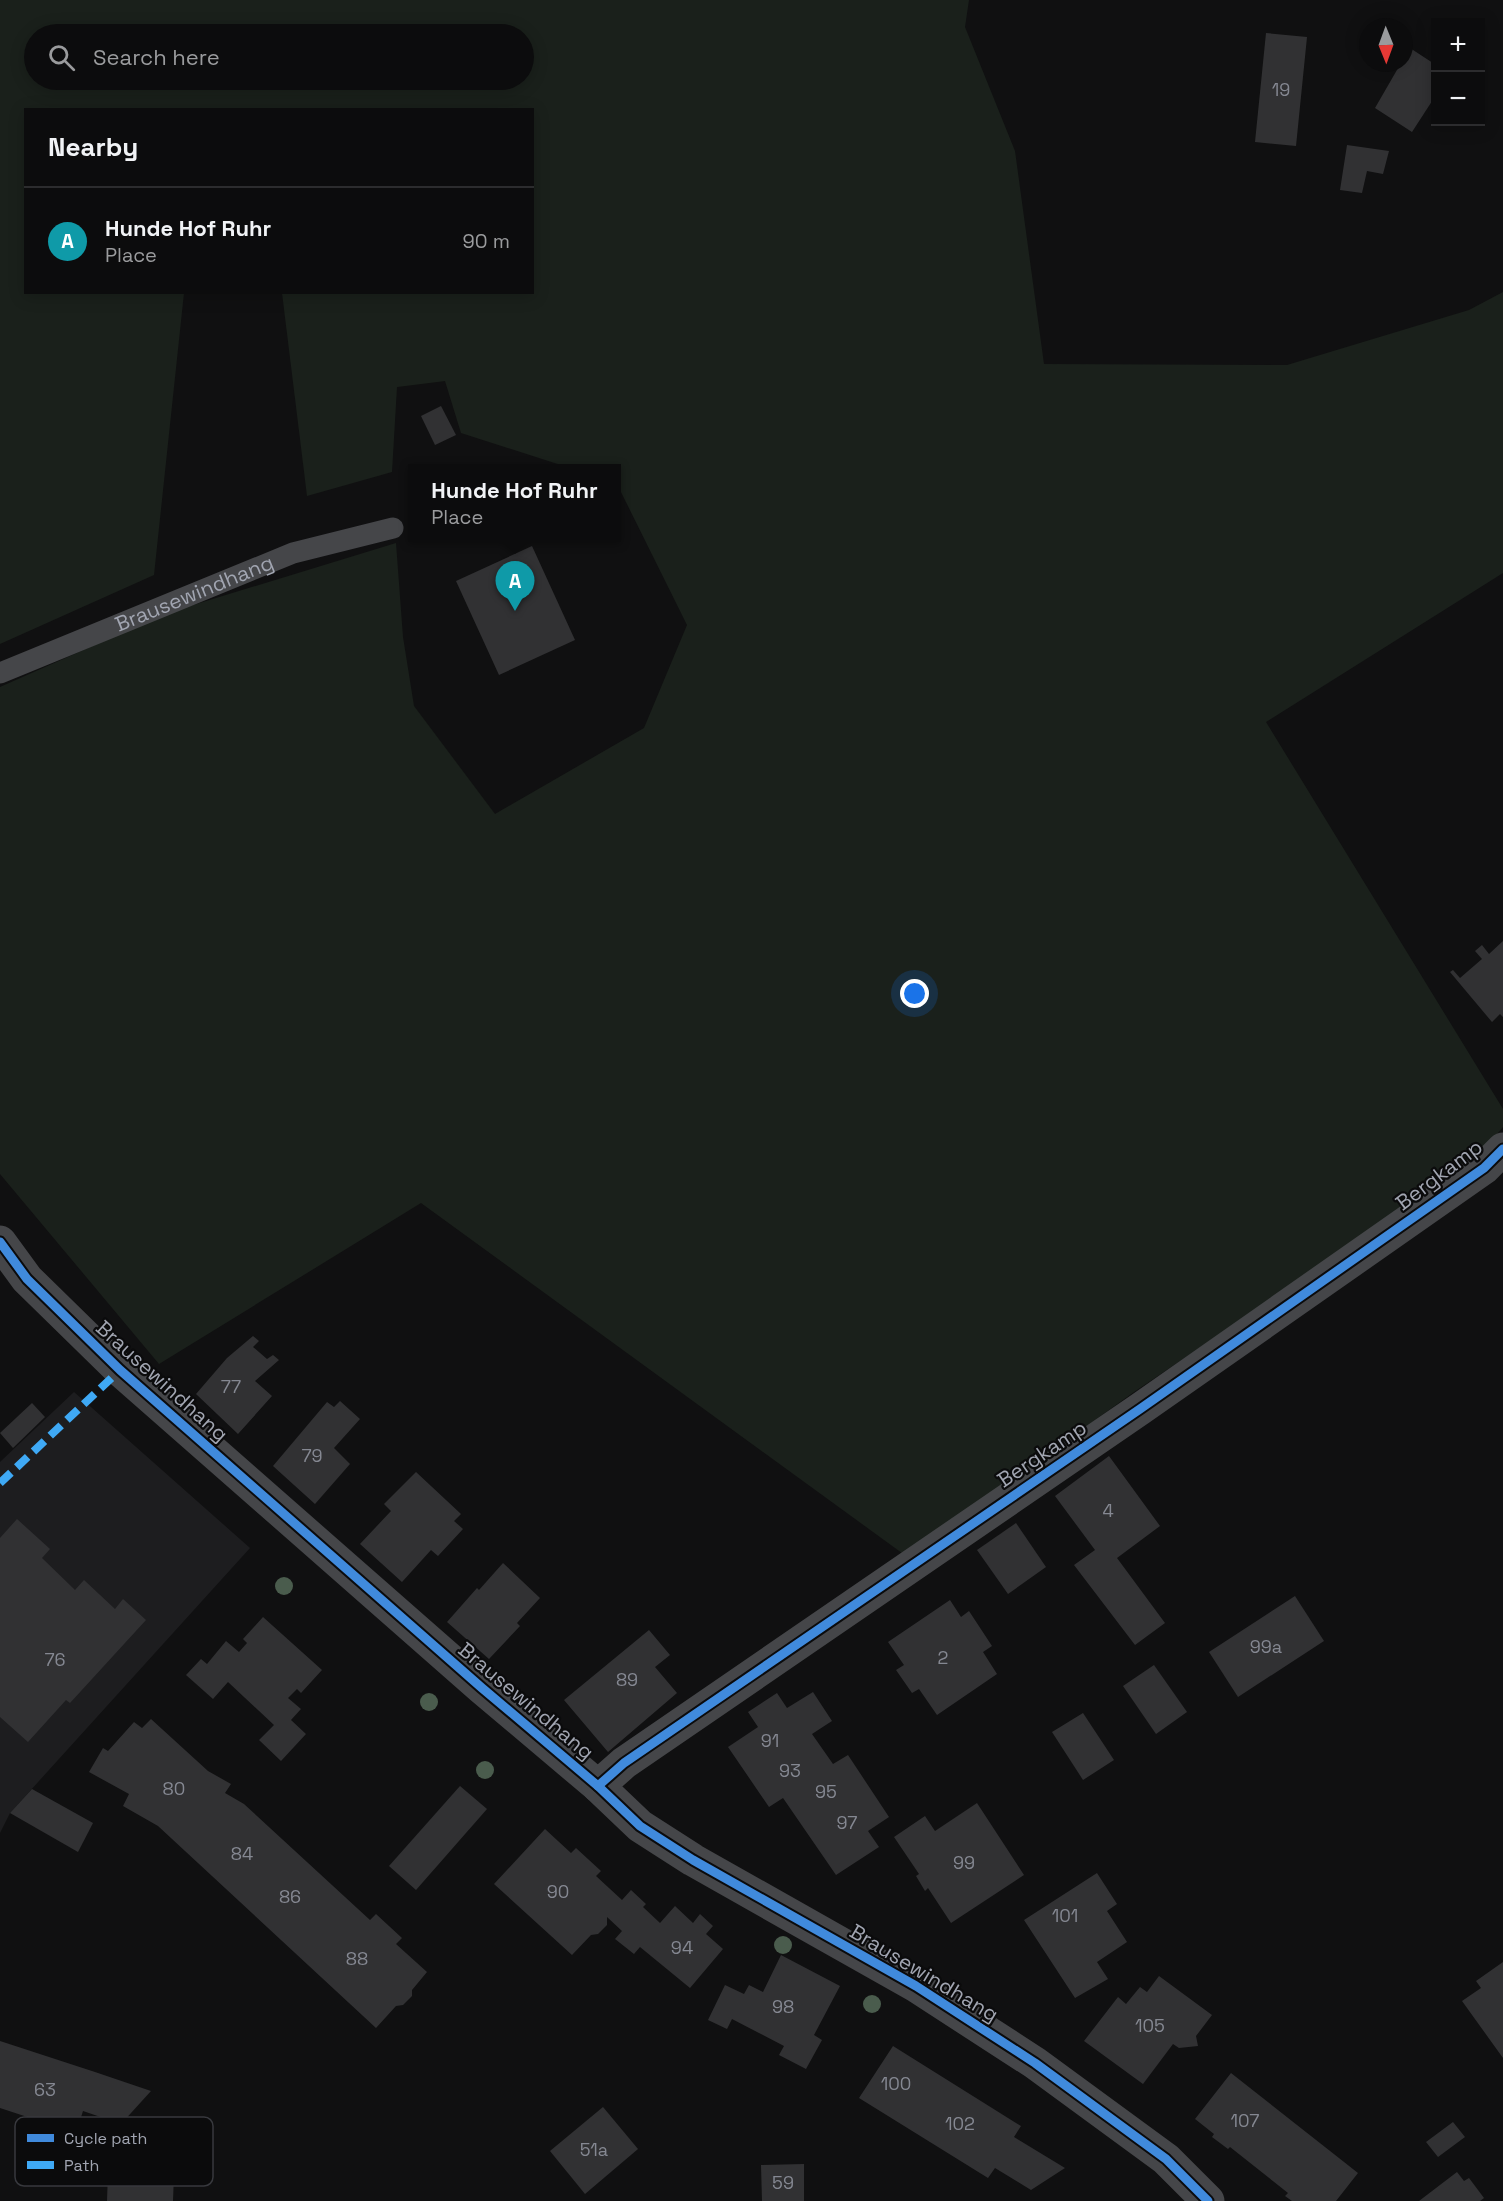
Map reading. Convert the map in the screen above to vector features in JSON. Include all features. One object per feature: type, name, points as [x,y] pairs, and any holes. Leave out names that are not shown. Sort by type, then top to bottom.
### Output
[{"type":"street","name":"Bergkamp","points":[[598,1786],[624,1762],[1120,1423],[1484,1168],[1503,1149]]},
{"type":"street","name":"Brausewindhang","points":[[0,1242],[27,1279],[120,1370],[482,1688],[598,1786],[640,1826],[693,1860],[916,1986],[1035,2063],[1166,2159],[1211,2199]]},
{"type":"lane","name":"Brausewindhang","points":[[0,673],[293,553],[393,528]]},
{"type":"shaded area","points":[[0,0],[969,0],[965,27],[1015,151],[1044,364],[1287,365],[1469,310],[1503,292],[1503,573],[1266,722],[1503,1109],[1503,1127],[1472,1164],[1134,1392],[906,1556],[421,1203],[159,1364],[0,1174],[0,687],[167,613],[396,543],[403,637],[414,706],[495,814],[644,728],[687,625],[621,492],[621,464],[558,464],[461,433],[445,381],[397,387],[392,472],[307,496],[282,294],[534,294],[534,108],[24,108],[24,294],[184,294],[154,575],[0,644]]},
{"type":"shaded area","points":[[74,1392],[250,1548],[10,1813],[0,1833],[0,1462]]},
{"type":"building","points":[[1266,33],[1307,37],[1296,146],[1255,142]]},
{"type":"building","points":[[1413,50],[1431,62],[1431,103],[1412,132],[1375,108],[1396,72],[1413,72]]},
{"type":"building","points":[[1347,145],[1389,151],[1383,174],[1367,171],[1362,193],[1340,190]]},
{"type":"building","points":[[441,406],[456,435],[435,445],[421,416]]},
{"type":"building","points":[[532,546],[575,640],[499,675],[456,581]]},
{"type":"building","points":[[1503,941],[1503,1017],[1500,1014],[1492,1022],[1450,972],[1453,970],[1460,978],[1482,959],[1475,951],[1482,945],[1489,954]]},
{"type":"building","points":[[253,1336],[259,1341],[253,1347],[267,1359],[273,1355],[279,1360],[255,1381],[272,1396],[238,1434],[196,1394],[227,1358]]},
{"type":"building","points":[[340,1401],[360,1419],[334,1448],[350,1464],[315,1504],[273,1466],[327,1402],[334,1407]]},
{"type":"building","points":[[32,1403],[45,1417],[13,1448],[0,1433]]},
{"type":"building","points":[[1109,1456],[1160,1526],[1117,1558],[1165,1623],[1135,1645],[1074,1565],[1095,1550],[1055,1496]]},
{"type":"building","points":[[416,1472],[461,1514],[454,1521],[463,1529],[438,1556],[431,1550],[402,1582],[360,1544],[391,1511],[384,1504]]},
{"type":"building","points":[[17,1519],[50,1549],[42,1558],[75,1590],[84,1580],[115,1609],[123,1599],[146,1620],[70,1703],[66,1700],[28,1742],[0,1717],[0,1538]]},
{"type":"building","points":[[1016,1523],[1046,1567],[1008,1594],[977,1550]]},
{"type":"building","points":[[503,1563],[540,1598],[517,1623],[520,1626],[489,1659],[447,1622]]},
{"type":"building","points":[[1295,1596],[1324,1641],[1238,1697],[1209,1652]]},
{"type":"building","points":[[950,1600],[961,1617],[969,1611],[992,1646],[983,1652],[997,1674],[937,1715],[919,1689],[912,1693],[896,1670],[904,1665],[888,1642]]},
{"type":"building","points":[[263,1617],[322,1670],[301,1693],[297,1689],[288,1698],[301,1709],[291,1720],[306,1734],[281,1761],[259,1740],[274,1725],[228,1682],[213,1699],[186,1675],[201,1659],[207,1664],[226,1641],[239,1652],[247,1643],[243,1639]]},
{"type":"building","points":[[649,1630],[670,1655],[655,1667],[677,1693],[608,1752],[564,1700]]},
{"type":"building","points":[[1154,1665],[1187,1712],[1156,1734],[1123,1686]]},
{"type":"building","points":[[813,1692],[832,1721],[812,1734],[833,1764],[848,1755],[889,1817],[868,1831],[879,1847],[836,1875],[783,1798],[769,1807],[728,1747],[758,1727],[748,1712],[777,1693],[787,1708]]},
{"type":"building","points":[[1083,1713],[1114,1760],[1083,1780],[1052,1732]]},
{"type":"building","points":[[151,1719],[208,1771],[231,1784],[225,1793],[244,1804],[370,1920],[376,1914],[402,1938],[396,1944],[427,1972],[412,1990],[412,1996],[403,2005],[396,2006],[376,2028],[158,1826],[123,1806],[129,1794],[89,1772],[103,1748],[108,1751],[134,1722],[142,1728]]},
{"type":"building","points":[[460,1786],[487,1809],[416,1890],[389,1866]]},
{"type":"building","points":[[32,1789],[93,1823],[78,1852],[10,1813]]},
{"type":"building","points":[[977,1803],[1024,1875],[951,1923],[928,1888],[925,1891],[916,1876],[919,1874],[894,1837],[925,1816],[935,1831]]},
{"type":"building","points":[[545,1829],[571,1853],[576,1848],[601,1871],[596,1876],[622,1900],[631,1890],[646,1904],[643,1907],[660,1923],[675,1906],[693,1923],[700,1914],[713,1926],[706,1934],[723,1949],[690,1988],[640,1947],[634,1954],[615,1939],[622,1931],[607,1917],[607,1925],[598,1934],[591,1935],[572,1955],[494,1884]]},
{"type":"building","points":[[1097,1873],[1117,1904],[1107,1911],[1127,1942],[1097,1962],[1108,1979],[1075,1998],[1024,1920]]},
{"type":"building","points":[[781,1955],[840,1986],[814,2035],[822,2040],[806,2069],[779,2055],[784,2046],[732,2019],[727,2029],[708,2020],[725,1985],[744,1994],[749,1985],[763,1992]]},
{"type":"building","points":[[1503,1962],[1503,2058],[1462,2001],[1481,1988],[1476,1981]]},
{"type":"building","points":[[1159,1976],[1212,2015],[1196,2036],[1198,2046],[1179,2048],[1173,2044],[1143,2084],[1084,2041],[1118,1997],[1126,2004],[1140,1987],[1147,1992]]},
{"type":"building","points":[[0,2041],[151,2091],[127,2117],[101,2117],[83,2111],[81,2117],[27,2117],[0,2108]]},
{"type":"building","points":[[893,2046],[1021,2126],[1014,2137],[1065,2168],[1031,2190],[995,2168],[988,2178],[859,2098]]},
{"type":"building","points":[[1231,2073],[1358,2173],[1336,2201],[1292,2201],[1285,2196],[1288,2193],[1230,2147],[1228,2149],[1212,2137],[1214,2134],[1195,2119]]},
{"type":"building","points":[[603,2107],[638,2149],[585,2194],[550,2151]]},
{"type":"building","points":[[1453,2122],[1465,2137],[1438,2157],[1426,2142]]},
{"type":"building","points":[[804,2164],[804,2201],[762,2201],[761,2165]]},
{"type":"building","points":[[1457,2172],[1464,2181],[1469,2178],[1484,2198],[1480,2201],[1419,2201]]},
{"type":"building","points":[[108,2186],[174,2186],[173,2201],[107,2201]]},
{"type":"marked path","points":[[0,1483],[120,1370]]},
{"type":"cycle path","points":[[598,1786],[624,1763],[1140,1409],[1484,1168],[1503,1149]]},
{"type":"cycle path","points":[[0,1242],[27,1279],[120,1370],[482,1688],[598,1786],[640,1826],[693,1860],[916,1986],[1035,2063],[1166,2159],[1208,2201]]},
{"type":"place","name":"Hunde Hof Ruhr","points":[[515,611]]}]
